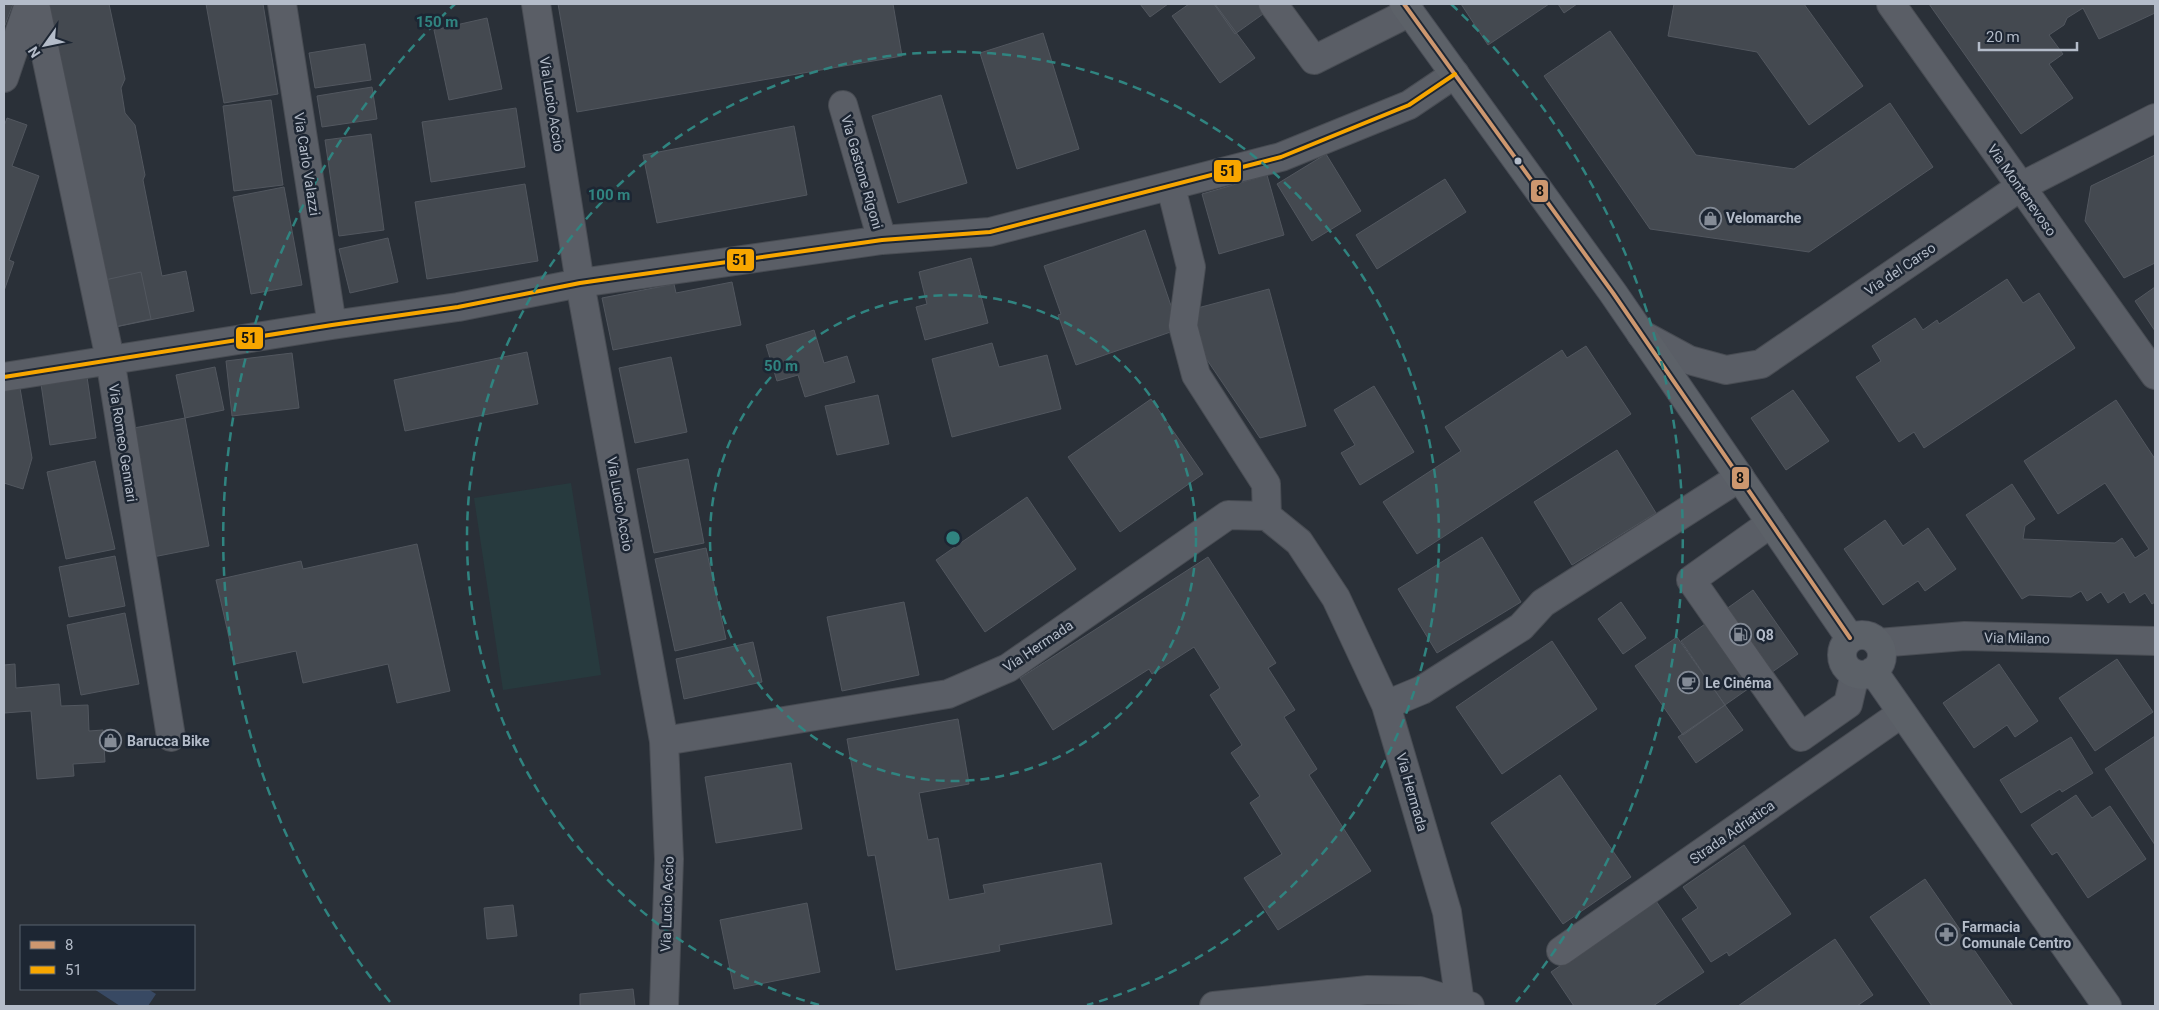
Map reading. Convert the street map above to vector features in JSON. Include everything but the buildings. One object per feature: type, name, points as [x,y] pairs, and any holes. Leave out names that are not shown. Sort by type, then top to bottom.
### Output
[{"type":"main road","points":[[1407,8],[1641,334],[1850,638]]},
{"type":"main road","points":[[1864,673],[1881,661],[1881,649],[1874,638],[1862,634],[1845,642],[1841,654],[1845,666],[1864,673],[1902,713],[2107,1006]]},
{"type":"street","points":[[4,78],[29,4]]},
{"type":"street","name":"Via Romeo Gennari","points":[[35,4],[110,359],[172,737]]},
{"type":"street","name":"Via Carlo Valazzi","points":[[282,4],[332,324]]},
{"type":"street","name":"Via Lucio Accio","points":[[536,4],[580,283],[664,741],[669,858],[664,1006]]},
{"type":"street","points":[[1273,4],[1314,60],[1407,8]]},
{"type":"street","name":"Via Montenevoso","points":[[1891,4],[2155,375]]},
{"type":"street","name":"Via Gastone Rigoni","points":[[4,377],[332,324],[458,307],[580,283],[882,240],[990,232],[1281,157],[1409,105],[1455,74]]},
{"type":"street","name":"Via Gastone Rigoni","points":[[843,105],[882,240]]},
{"type":"street","name":"Via del Carso","points":[[1641,334],[1689,360],[1726,370],[1761,364],[2020,187],[2155,118]]},
{"type":"street","points":[[1170,187],[1191,267],[1183,326],[1196,375],[1266,484],[1267,516]]},
{"type":"street","points":[[1386,705],[1422,690],[1521,627],[1543,603],[1740,477]]},
{"type":"street","name":"Via Hermada","points":[[664,741],[948,694],[1008,668],[1228,515],[1267,516],[1299,542],[1336,598],[1386,705],[1447,912],[1465,1004]]},
{"type":"street","points":[[1771,523],[1691,580],[1801,737],[1848,704],[1864,673]]},
{"type":"street","name":"Via Milano","points":[[1878,643],[1965,636],[2155,641]]},
{"type":"street","name":"Strada Adriatica","points":[[1561,951],[1902,713]]},
{"type":"street","points":[[1214,1006],[1368,990],[1420,991],[1465,1004]]},
{"type":"green space","points":[[571,483],[601,675],[503,690],[474,498]]},
{"type":"water","points":[[96,990],[150,990],[156,994],[148,1006],[120,1006]]},
{"type":"transit line","name":"8","points":[[1404,4],[1613,293],[1850,638]]},
{"type":"transit line","name":"51","points":[[4,377],[458,307],[580,283],[882,240],[990,232],[1281,157],[1409,105],[1455,74]]},
{"type":"place","name":"Velomarche","points":[[1710,218]]},
{"type":"place","name":"Q8","points":[[1740,635]]},
{"type":"place","name":"Le Cinéma","points":[[1689,683]]},
{"type":"place","name":"Barucca Bike","points":[[111,741]]},
{"type":"place","name":"Farmacia Comunale Centro","points":[[1946,935]]}]
